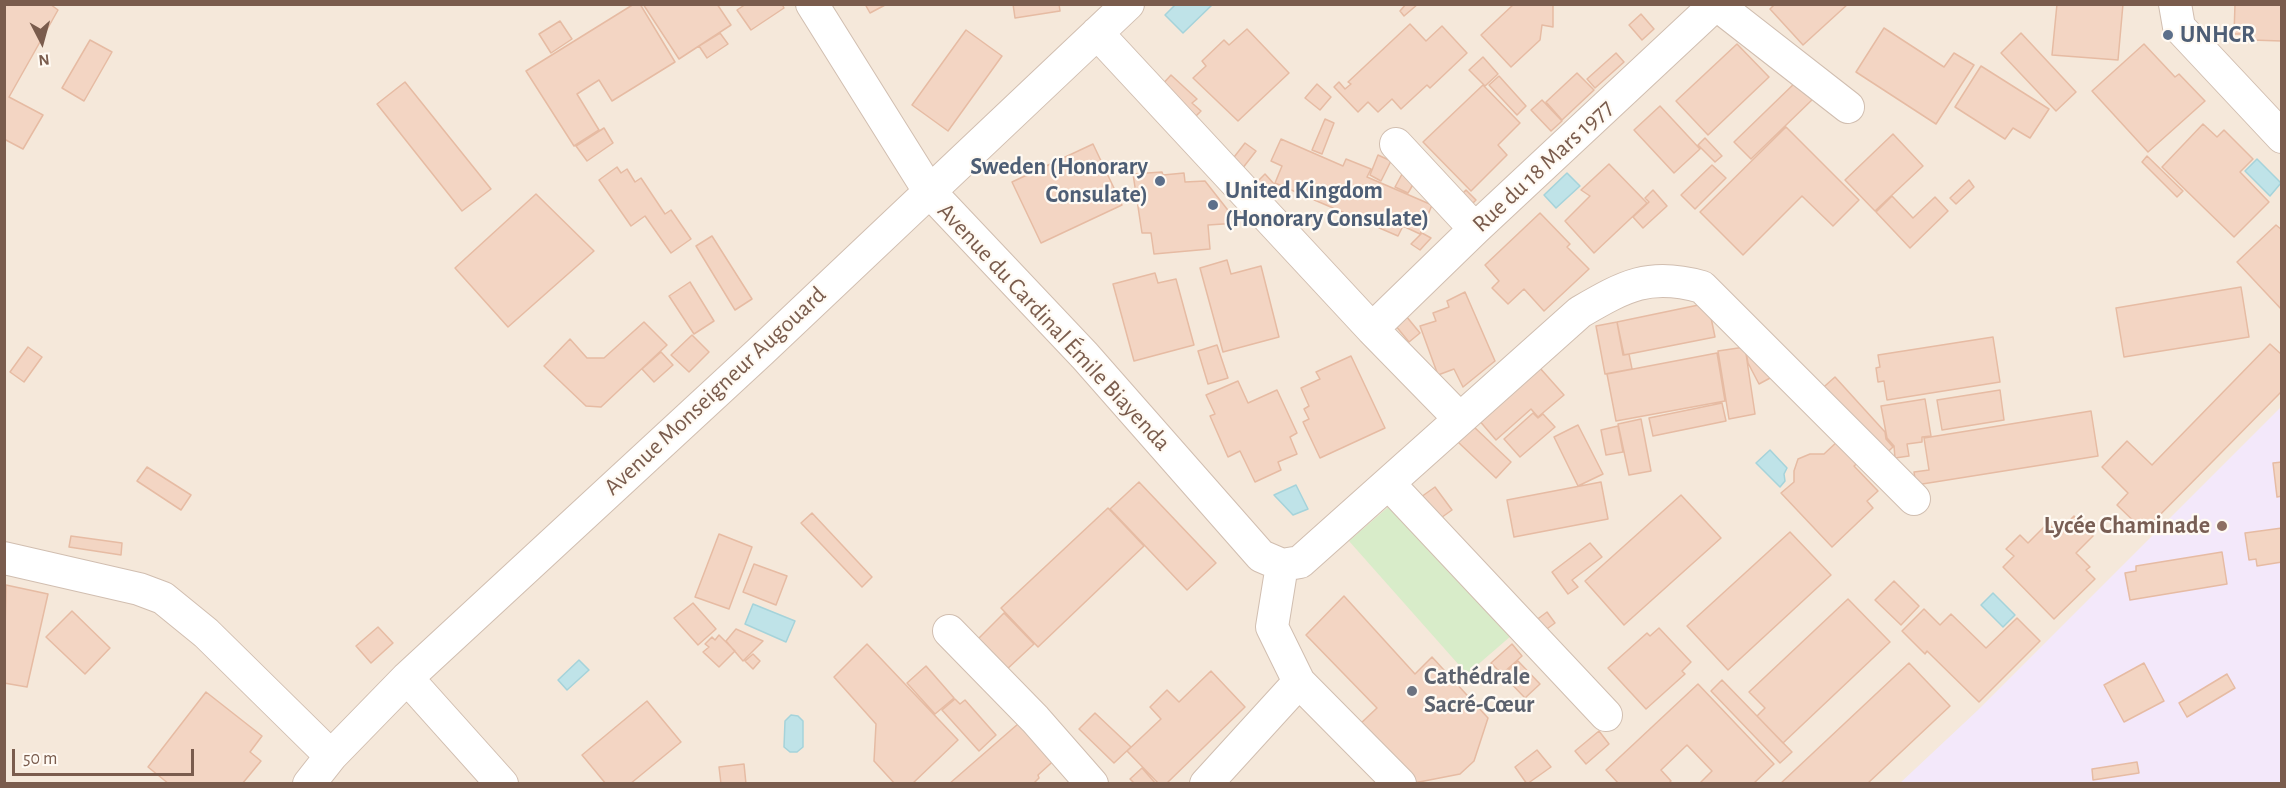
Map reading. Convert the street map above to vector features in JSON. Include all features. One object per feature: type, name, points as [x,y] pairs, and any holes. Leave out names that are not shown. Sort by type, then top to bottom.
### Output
[{"type":"street","name":"Avenue du Cardinal Émile Biayenda","points":[[812,4],[929,191],[1085,357],[1261,556],[1282,565]]},
{"type":"street","points":[[1716,4],[1848,107]]},
{"type":"street","name":"Rue du 18 Mars 1977","points":[[1372,330],[1475,229],[1716,4]]},
{"type":"street","points":[[2175,4],[2179,27],[2282,137]]},
{"type":"street","name":"Avenue Monseigneur Augouard","points":[[309,783],[407,678],[761,351],[1123,7]]},
{"type":"street","points":[[1097,33],[1372,330],[1459,418]]},
{"type":"street","points":[[1396,144],[1475,229]]},
{"type":"street","points":[[1400,783],[1299,682],[1272,627],[1282,565],[1300,562],[1580,312],[1613,293],[1647,281],[1676,280],[1702,287],[1914,499]]},
{"type":"street","points":[[1389,484],[1606,716]]},
{"type":"street","points":[[4,558],[139,589],[163,598],[206,633],[332,756]]},
{"type":"street","points":[[949,631],[1035,719],[1083,780]]},
{"type":"street","points":[[407,678],[502,783]]},
{"type":"street","points":[[1206,783],[1299,682]]},
{"type":"shaded area","points":[[5,5],[2281,5],[2281,783],[5,783]]},
{"type":"shaded area","name":"Lycée Chaminade","points":[[2281,407],[2281,783],[1899,784],[1978,710]]},
{"type":"green space","points":[[1394,502],[1512,635],[1467,674],[1349,541]]},
{"type":"water","points":[[1175,5],[1212,5],[1183,33],[1165,15]]},
{"type":"water","points":[[2257,159],[2281,183],[2270,196],[2245,171]]},
{"type":"water","points":[[1567,173],[1580,186],[1556,208],[1544,195]]},
{"type":"water","points":[[1770,450],[1787,468],[1784,474],[1785,481],[1780,487],[1756,463]]},
{"type":"water","points":[[1296,485],[1308,509],[1293,515],[1274,495]]},
{"type":"water","points":[[1993,593],[2015,615],[2003,627],[1981,605]]},
{"type":"water","points":[[753,604],[795,621],[786,642],[745,624]]},
{"type":"water","points":[[579,660],[589,670],[567,690],[558,680]]},
{"type":"water","points":[[791,715],[798,716],[803,721],[803,747],[797,752],[790,752],[784,747],[785,721]]},
{"type":"building","points":[[4,4],[50,4],[58,10],[9,97],[43,115],[23,149],[4,139]]},
{"type":"building","points":[[634,4],[640,4],[675,62],[612,101],[599,80],[577,94],[599,130],[574,146],[526,71]]},
{"type":"building","points":[[643,4],[717,4],[731,25],[679,59]]},
{"type":"building","points":[[746,4],[782,4],[784,8],[751,30],[737,10]]},
{"type":"building","points":[[865,4],[887,4],[870,13]]},
{"type":"building","points":[[1013,4],[1059,4],[1060,11],[1015,18]]},
{"type":"building","points":[[1406,4],[1418,4],[1404,16],[1400,11]]},
{"type":"building","points":[[1514,4],[1553,4],[1553,27],[1542,25],[1540,40],[1511,67],[1481,35]]},
{"type":"building","points":[[1775,4],[1848,4],[1803,45],[1770,9]]},
{"type":"building","points":[[2057,4],[2123,4],[2118,60],[2052,55]]},
{"type":"building","points":[[2235,4],[2282,4],[2282,41],[2251,40],[2251,34],[2234,34]]},
{"type":"building","points":[[1641,14],[1654,29],[1642,40],[1629,25]]},
{"type":"building","points":[[560,21],[572,39],[551,53],[539,34]]},
{"type":"building","points":[[1410,24],[1426,41],[1442,26],[1467,53],[1430,88],[1427,85],[1401,109],[1392,99],[1378,112],[1368,102],[1358,112],[1334,87],[1339,82],[1345,89],[1351,84],[1348,82]]},
{"type":"building","points":[[1884,28],[1944,67],[1954,53],[1974,65],[1936,124],[1856,72]]},
{"type":"building","points":[[1247,29],[1289,73],[1238,121],[1193,78],[1206,66],[1202,61],[1224,40],[1229,45]]},
{"type":"building","points":[[966,30],[1002,56],[948,131],[912,105]]},
{"type":"building","points":[[720,33],[728,44],[707,58],[699,46]]},
{"type":"building","points":[[2021,33],[2076,92],[2056,111],[2001,53]]},
{"type":"building","points":[[90,40],[112,52],[84,101],[62,88]]},
{"type":"building","points":[[1737,44],[1769,77],[1708,135],[1676,101]]},
{"type":"building","points":[[2144,44],[2175,77],[2179,74],[2205,101],[2148,152],[2092,91]]},
{"type":"building","points":[[1616,53],[1624,62],[1595,88],[1587,79]]},
{"type":"building","points":[[1483,57],[1498,74],[1485,86],[1469,70]]},
{"type":"building","points":[[1981,66],[2049,109],[2030,138],[2013,128],[2005,139],[1955,107]]},
{"type":"building","points":[[1577,73],[1594,90],[1562,120],[1546,102]]},
{"type":"building","points":[[1171,75],[1197,99],[1192,103],[1201,111],[1194,118],[1161,86]]},
{"type":"building","points":[[1499,76],[1526,106],[1517,115],[1489,85]]},
{"type":"building","points":[[1799,79],[1816,96],[1751,159],[1734,142]]},
{"type":"building","points":[[405,82],[491,189],[462,211],[377,104]]},
{"type":"building","points":[[1317,84],[1331,97],[1320,110],[1305,98]]},
{"type":"building","points":[[1483,85],[1520,123],[1498,145],[1507,155],[1471,191],[1423,142]]},
{"type":"building","points":[[1542,100],[1562,121],[1551,131],[1531,110]]},
{"type":"building","points":[[1660,106],[1700,149],[1674,173],[1634,130]]},
{"type":"building","points":[[1325,119],[1334,123],[1322,154],[1312,150]]},
{"type":"building","points":[[2203,124],[2217,137],[2224,130],[2253,159],[2240,172],[2269,202],[2234,237],[2162,167]]},
{"type":"building","points":[[1786,127],[1859,200],[1833,226],[1802,196],[1743,255],[1700,212]]},
{"type":"building","points":[[604,128],[613,143],[587,161],[576,146]]},
{"type":"building","points":[[1893,134],[1923,166],[1875,211],[1845,180]]},
{"type":"building","points":[[1705,138],[1722,156],[1715,162],[1698,145]]},
{"type":"building","points":[[1281,139],[1343,166],[1346,159],[1371,169],[1367,177],[1432,205],[1420,234],[1403,226],[1398,236],[1275,183],[1282,166],[1271,161]]},
{"type":"building","points":[[1245,143],[1256,151],[1242,169],[1231,161]]},
{"type":"building","points":[[1093,144],[1122,205],[1041,243],[1012,182]]},
{"type":"building","points":[[1378,155],[1391,161],[1381,181],[1370,175]]},
{"type":"building","points":[[2147,156],[2183,191],[2177,197],[2142,162]]},
{"type":"building","points":[[1609,164],[1647,203],[1594,253],[1565,221],[1590,196],[1581,190]]},
{"type":"building","points":[[1407,165],[1418,176],[1408,193],[1395,187]]},
{"type":"building","points":[[1712,165],[1726,178],[1695,209],[1681,195]]},
{"type":"building","points":[[617,167],[621,173],[627,169],[635,182],[641,178],[665,214],[671,210],[691,239],[671,253],[645,216],[631,226],[599,180]]},
{"type":"building","points":[[1162,172],[1163,175],[1184,173],[1185,182],[1205,181],[1238,223],[1208,225],[1210,249],[1154,254],[1151,233],[1142,233],[1133,174]]},
{"type":"building","points":[[1265,174],[1275,185],[1266,194],[1255,184]]},
{"type":"building","points":[[1969,180],[1974,187],[1956,204],[1950,198]]},
{"type":"building","points":[[1466,190],[1476,200],[1469,207],[1459,197]]},
{"type":"building","points":[[1653,190],[1667,206],[1643,228],[1633,217],[1649,202],[1645,198]]},
{"type":"building","points":[[536,194],[594,251],[508,327],[455,268]]},
{"type":"building","points":[[1892,196],[1913,218],[1935,197],[1948,211],[1910,248],[1876,212]]},
{"type":"building","points":[[1540,213],[1570,244],[1567,247],[1589,269],[1544,311],[1524,289],[1508,304],[1492,288],[1499,281],[1485,265]]},
{"type":"building","points":[[2276,225],[2282,230],[2282,310],[2237,262]]},
{"type":"building","points":[[1422,233],[1431,238],[1420,250],[1411,244]]},
{"type":"building","points":[[712,236],[752,299],[735,310],[696,246]]},
{"type":"building","points":[[1227,260],[1231,274],[1261,266],[1279,337],[1223,352],[1200,268]]},
{"type":"building","points":[[1155,273],[1158,283],[1176,279],[1194,345],[1134,361],[1113,284]]},
{"type":"building","points":[[690,282],[714,321],[694,334],[669,296]]},
{"type":"building","points":[[2241,287],[2249,337],[2124,357],[2116,308]]},
{"type":"building","points":[[1465,292],[1495,361],[1463,387],[1454,369],[1438,375],[1420,326],[1436,321],[1433,313],[1449,307],[1447,301]]},
{"type":"building","points":[[1708,303],[1715,337],[1624,355],[1617,322]]},
{"type":"building","points":[[1406,316],[1420,333],[1409,342],[1395,325]]},
{"type":"building","points":[[644,322],[667,345],[601,407],[586,406],[544,366],[570,339],[587,358],[604,358]]},
{"type":"building","points":[[1617,322],[1623,355],[1629,354],[1632,369],[1605,374],[1596,326]]},
{"type":"building","points":[[692,335],[709,352],[689,372],[671,355]]},
{"type":"building","points":[[1993,337],[2000,382],[1887,400],[1884,381],[1878,382],[1876,368],[1880,367],[1878,355]]},
{"type":"building","points":[[2270,344],[2282,355],[2282,391],[2144,531],[2117,505],[2128,493],[2102,467],[2127,441],[2152,465]]},
{"type":"building","points":[[1217,345],[1228,378],[1208,384],[1198,351]]},
{"type":"building","points":[[28,347],[42,357],[24,382],[10,372]]},
{"type":"building","points":[[1745,347],[1755,414],[1729,419],[1718,351]]},
{"type":"building","points":[[1746,351],[1772,377],[1759,384],[1748,363]]},
{"type":"building","points":[[661,352],[673,365],[654,382],[642,369]]},
{"type":"building","points":[[1717,353],[1725,401],[1616,421],[1607,374]]},
{"type":"building","points":[[1351,356],[1385,428],[1320,458],[1303,422],[1309,419],[1304,409],[1309,406],[1301,388],[1320,379],[1316,372]]},
{"type":"building","points":[[1539,367],[1564,395],[1538,417],[1531,409],[1496,440],[1478,419]]},
{"type":"building","points":[[1835,377],[1885,432],[1886,439],[1893,447],[1879,460],[1817,393]]},
{"type":"building","points":[[1238,381],[1248,403],[1277,390],[1297,433],[1290,437],[1297,454],[1278,462],[1281,470],[1255,482],[1240,451],[1228,457],[1210,416],[1215,414],[1206,395]]},
{"type":"building","points":[[2000,390],[2004,420],[1942,430],[1937,400]]},
{"type":"building","points":[[1925,399],[1931,436],[1922,437],[1922,442],[1907,444],[1909,456],[1895,458],[1894,446],[1887,438],[1881,406]]},
{"type":"building","points":[[1722,403],[1726,421],[1653,436],[1649,418]]},
{"type":"building","points":[[2091,411],[2098,456],[1916,485],[1914,472],[1929,470],[1924,438]]},
{"type":"building","points":[[1533,413],[1538,418],[1543,414],[1555,427],[1520,457],[1504,439]]},
{"type":"building","points":[[1641,419],[1651,471],[1629,475],[1618,424]]},
{"type":"building","points":[[1578,425],[1603,474],[1578,486],[1554,437]]},
{"type":"building","points":[[1473,426],[1511,462],[1496,478],[1458,442]]},
{"type":"building","points":[[1618,426],[1623,452],[1606,455],[1601,430]]},
{"type":"building","points":[[1839,440],[1860,461],[1854,466],[1878,491],[1867,501],[1873,508],[1832,547],[1781,493],[1794,482],[1794,471],[1798,459],[1810,454],[1824,454]]},
{"type":"building","points":[[2282,462],[2282,496],[2277,497],[2273,463]]},
{"type":"building","points":[[147,467],[191,495],[181,510],[137,481]]},
{"type":"building","points":[[1139,482],[1216,563],[1187,590],[1110,509]]},
{"type":"building","points":[[1601,482],[1608,519],[1514,537],[1507,500]]},
{"type":"building","points":[[1435,487],[1452,510],[1438,520],[1421,497]]},
{"type":"building","points":[[1681,495],[1721,538],[1624,625],[1585,581]]},
{"type":"building","points":[[1108,508],[1144,546],[1038,647],[1001,608]]},
{"type":"building","points":[[812,513],[872,577],[862,587],[801,523]]},
{"type":"building","points":[[2074,516],[2093,536],[2076,553],[2090,567],[2086,570],[2095,579],[2054,619],[2003,567],[2014,556],[2006,549],[2020,535],[2028,543],[2048,523],[2057,533]]},
{"type":"building","points":[[2282,528],[2282,562],[2257,566],[2256,559],[2249,560],[2245,533]]},
{"type":"building","points":[[1790,532],[1831,575],[1728,670],[1687,626]]},
{"type":"building","points":[[719,534],[752,547],[729,609],[695,597]]},
{"type":"building","points":[[71,536],[122,543],[121,555],[69,547]]},
{"type":"building","points":[[1590,543],[1602,557],[1572,580],[1578,587],[1568,594],[1552,572]]},
{"type":"building","points":[[2222,552],[2227,584],[2130,600],[2125,573],[2136,571],[2136,566]]},
{"type":"building","points":[[754,564],[787,576],[776,605],[743,592]]},
{"type":"building","points":[[1894,581],[1919,606],[1901,625],[1875,600]]},
{"type":"building","points":[[6,585],[48,594],[27,687],[4,683]]},
{"type":"building","name":"Cathédrale Sacré-Cœur","points":[[1344,596],[1415,674],[1432,657],[1488,718],[1474,761],[1460,774],[1414,783],[1359,725],[1377,708],[1306,635]]},
{"type":"building","points":[[1848,599],[1890,642],[1783,743],[1757,716],[1765,708],[1749,692]]},
{"type":"building","points":[[693,603],[716,629],[698,645],[674,618]]},
{"type":"building","points":[[1924,609],[1940,625],[1951,614],[1986,648],[2017,618],[2040,641],[1979,702],[1927,651],[1925,654],[1902,631]]},
{"type":"building","points":[[72,611],[110,648],[85,674],[46,637]]},
{"type":"building","points":[[1547,612],[1555,623],[1544,631],[1535,621]]},
{"type":"building","points":[[1004,613],[1034,644],[1005,671],[976,641]]},
{"type":"building","points":[[378,627],[393,643],[371,663],[356,646]]},
{"type":"building","points":[[1659,628],[1691,662],[1682,671],[1685,674],[1646,709],[1608,668],[1647,633],[1650,636]]},
{"type":"building","points":[[736,629],[763,641],[743,661],[726,641]]},
{"type":"building","points":[[719,635],[735,651],[719,667],[703,652],[709,647],[705,644],[712,637],[715,640]]},
{"type":"building","points":[[867,644],[958,740],[912,784],[895,784],[874,761],[876,724],[834,677]]},
{"type":"building","points":[[1512,644],[1522,656],[1502,674],[1491,663]]},
{"type":"building","points":[[753,654],[760,661],[753,669],[745,661]]},
{"type":"building","points":[[1518,661],[1540,684],[1525,698],[1503,675]]},
{"type":"building","points":[[1909,663],[1950,706],[1867,784],[1780,784]]},
{"type":"building","points":[[2144,663],[2164,701],[2124,722],[2104,685]]},
{"type":"building","points":[[926,666],[954,698],[935,714],[907,683]]},
{"type":"building","points":[[1211,671],[1245,707],[1166,784],[1159,784],[1127,751],[1161,719],[1150,707],[1167,690],[1179,702]]},
{"type":"building","points":[[2227,674],[2235,688],[2187,717],[2179,703]]},
{"type":"building","points":[[1722,680],[1792,752],[1780,763],[1711,691]]},
{"type":"building","points":[[1698,684],[1774,764],[1753,784],[1699,784],[1712,771],[1687,745],[1661,770],[1671,781],[1668,784],[1619,784],[1606,770]]},
{"type":"building","points":[[206,692],[262,736],[250,752],[261,761],[242,784],[169,784],[148,767]]},
{"type":"building","points":[[955,699],[960,704],[965,700],[996,735],[979,751],[942,710]]},
{"type":"building","points":[[647,701],[681,742],[630,784],[606,784],[582,755]]},
{"type":"building","points":[[1095,713],[1131,747],[1114,763],[1079,729]]},
{"type":"building","points":[[1026,717],[1060,755],[1038,775],[1039,778],[1033,784],[949,784]]},
{"type":"building","points":[[1599,731],[1609,744],[1586,764],[1575,751]]},
{"type":"building","points":[[1537,750],[1551,767],[1527,784],[1515,767]]},
{"type":"building","points":[[2137,762],[2139,773],[2093,780],[2092,769]]},
{"type":"building","points":[[744,764],[746,784],[721,784],[719,767]]},
{"type":"building","points":[[1142,768],[1156,784],[1135,784],[1130,779]]},
{"type":"place","name":"UNHCR","points":[[2168,35]]},
{"type":"place","name":"Sweden (Honorary Consulate)","points":[[1160,181]]},
{"type":"place","name":"United Kingdom (Honorary Consulate)","points":[[1213,205]]},
{"type":"place","name":"Lycée Chaminade","points":[[2222,526]]},
{"type":"place","name":"Cathédrale Sacré-Cœur","points":[[1412,691]]}]
